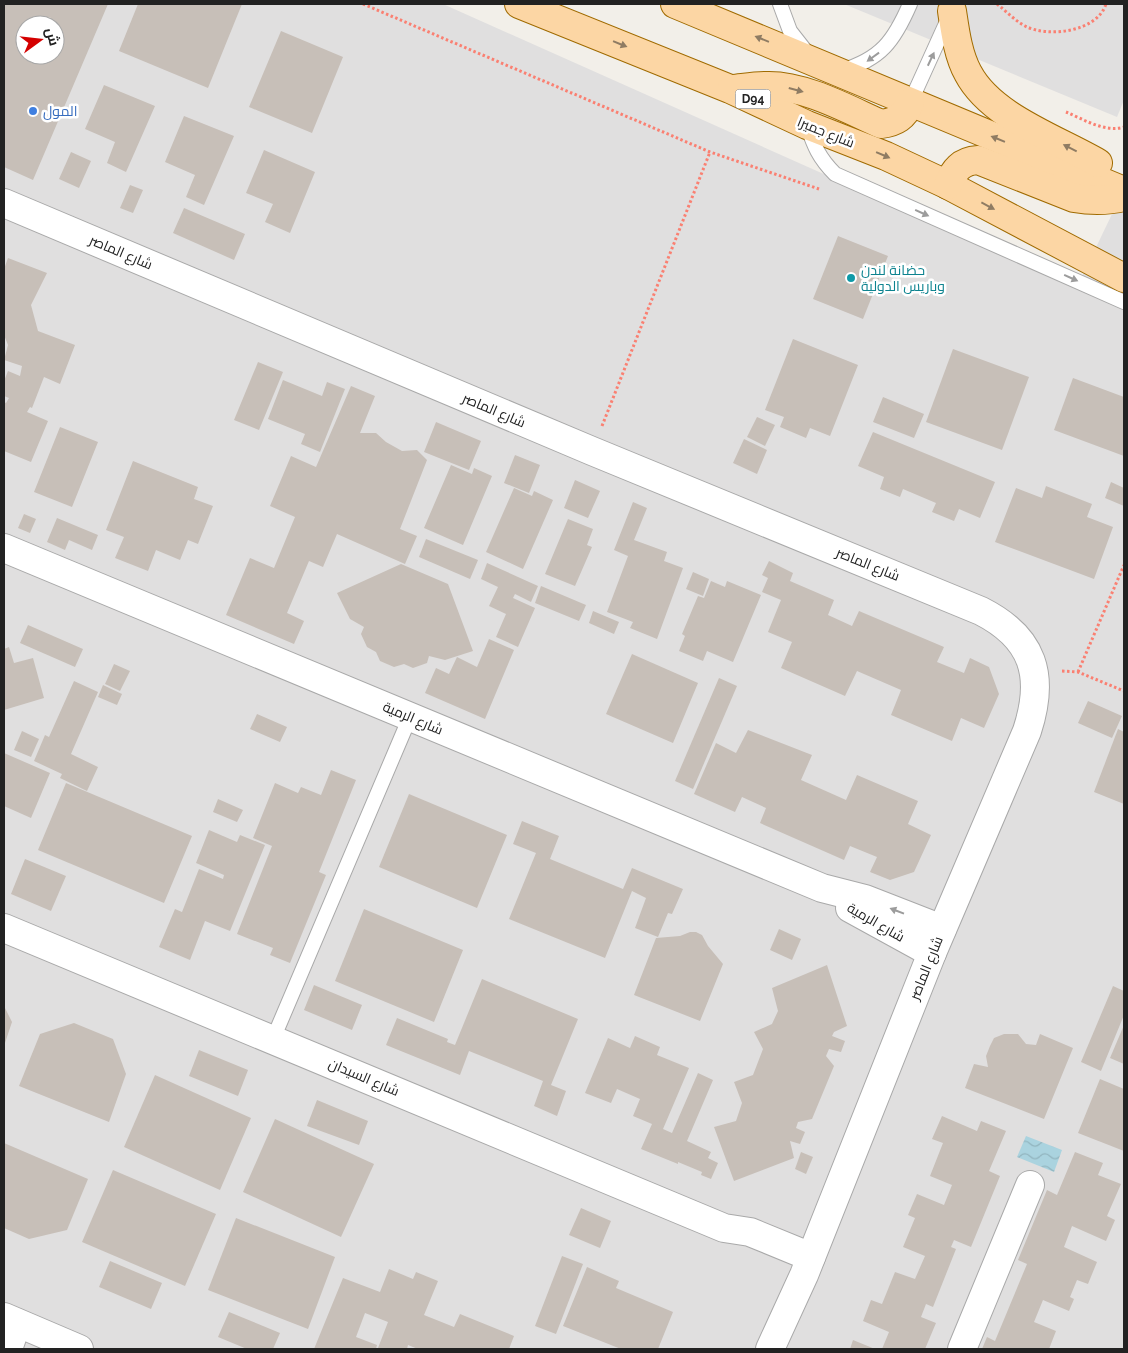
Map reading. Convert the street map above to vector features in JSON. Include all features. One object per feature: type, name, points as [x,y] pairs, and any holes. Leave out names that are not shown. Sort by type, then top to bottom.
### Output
[{"type":"main road","name":"شارع جميرا","points":[[520,4],[730,89],[807,124],[886,156],[948,185],[1124,278]]},
{"type":"main road","points":[[675,4],[1124,191]]},
{"type":"main road","points":[[953,7],[961,54],[967,73],[979,91],[1000,109],[1103,166],[1124,184]]},
{"type":"main road","points":[[730,89],[768,86],[787,88],[819,98],[881,124],[891,123],[900,118],[906,112],[910,103]]},
{"type":"main road","points":[[948,185],[953,173],[964,162],[978,160],[1074,198],[1095,201],[1124,197]]},
{"type":"street","name":"شارع الماصر","points":[[4,203],[592,451],[982,611],[1000,620],[1015,633],[1026,650],[1034,669],[1034,700],[1027,731],[937,941],[808,1266],[770,1349]]},
{"type":"street","name":"شارع الرمية","points":[[4,548],[822,888],[856,912],[937,941]]},
{"type":"street","name":"شارع السيدان","points":[[4,928],[724,1228],[730,1235],[745,1245],[808,1266]]},
{"type":"street","points":[[962,1349],[1030,1185]]},
{"type":"street","points":[[10,1320],[38,1341],[79,1349]]},
{"type":"street","points":[[8,1349],[10,1320]]},
{"type":"lane","points":[[780,4],[790,31],[813,60]]},
{"type":"lane","points":[[839,72],[867,61],[879,52],[899,30],[910,4]]},
{"type":"lane","points":[[910,103],[953,7]]},
{"type":"lane","points":[[807,124],[816,151],[824,164],[835,174],[1124,302]]},
{"type":"lane","points":[[273,1040],[410,717]]},
{"type":"path","points":[[362,4],[710,152],[822,190]]},
{"type":"path","points":[[997,4],[1026,26],[1041,31],[1061,32],[1093,21],[1105,9],[1106,4]]},
{"type":"path","points":[[592,451],[710,152]]},
{"type":"path","points":[[1078,672],[1124,565]]},
{"type":"path","points":[[1034,669],[1078,672],[1124,691]]},
{"type":"shaded area","points":[[4,4],[443,4],[1077,287],[1124,189],[1124,1349],[4,1349]]},
{"type":"shaded area","points":[[844,4],[1124,4],[1124,100],[1117,117]]},
{"type":"water","points":[[1026,1136],[1062,1150],[1054,1172],[1017,1157]]},
{"type":"building","name":"المول","points":[[4,4],[108,4],[33,180],[4,167]]},
{"type":"building","points":[[138,4],[242,4],[208,88],[119,51]]},
{"type":"building","points":[[281,31],[343,57],[312,133],[249,107]]},
{"type":"building","points":[[104,85],[155,106],[126,172],[107,163],[115,142],[85,129]]},
{"type":"building","points":[[184,116],[234,136],[204,205],[186,197],[195,175],[165,162]]},
{"type":"building","points":[[264,150],[315,172],[290,233],[265,222],[273,204],[246,193]]},
{"type":"building","points":[[71,152],[91,161],[79,188],[59,179]]},
{"type":"building","points":[[130,185],[143,190],[133,213],[120,208]]},
{"type":"building","points":[[184,208],[245,234],[234,260],[173,233]]},
{"type":"building","name":"حضانة لندن وباريس الدولية","points":[[838,236],[888,256],[863,319],[813,299]]},
{"type":"building","points":[[8,258],[47,273],[31,305],[38,331],[75,345],[60,384],[44,377],[32,408],[30,407],[27,412],[48,421],[31,462],[4,451],[4,402],[6,403],[9,398],[4,396],[4,381],[8,371],[20,376],[22,366],[4,360],[8,345],[4,335],[4,269]]},
{"type":"building","points":[[793,339],[858,365],[830,436],[810,428],[806,438],[780,427],[784,417],[765,410]]},
{"type":"building","points":[[953,349],[1029,377],[1002,450],[926,422]]},
{"type":"building","points":[[258,362],[283,372],[259,430],[234,420]]},
{"type":"building","points":[[1073,378],[1124,397],[1124,456],[1054,430]]},
{"type":"building","points":[[283,380],[322,396],[327,382],[345,389],[320,452],[301,444],[305,434],[268,419]]},
{"type":"building","points":[[351,386],[375,396],[360,433],[376,433],[386,442],[402,451],[417,450],[427,460],[400,529],[417,536],[405,564],[337,534],[323,567],[309,561],[287,613],[304,621],[294,644],[226,615],[250,558],[274,568],[295,517],[270,506],[291,456],[316,467]]},
{"type":"building","points":[[883,397],[924,414],[914,438],[873,422]]},
{"type":"building","points":[[757,417],[775,425],[765,446],[747,437]]},
{"type":"building","points":[[436,422],[481,441],[469,470],[424,452]]},
{"type":"building","points":[[60,427],[98,442],[72,507],[34,492]]},
{"type":"building","points":[[873,432],[995,482],[980,518],[959,509],[954,521],[932,512],[936,503],[903,489],[900,497],[880,489],[884,477],[858,466]]},
{"type":"building","points":[[744,439],[767,450],[757,474],[733,463]]},
{"type":"building","points":[[515,455],[540,465],[529,493],[504,483]]},
{"type":"building","points":[[133,461],[198,487],[194,499],[213,506],[198,544],[188,540],[180,560],[156,550],[148,571],[115,558],[124,537],[106,530]]},
{"type":"building","points":[[451,465],[472,474],[474,468],[492,476],[463,545],[424,528]]},
{"type":"building","points":[[575,480],[600,491],[588,518],[564,508]]},
{"type":"building","points":[[1111,482],[1124,488],[1124,506],[1105,498]]},
{"type":"building","points":[[1046,486],[1092,504],[1087,517],[1113,527],[1094,579],[995,542],[1016,488],[1042,498]]},
{"type":"building","points":[[514,488],[532,496],[534,491],[553,500],[523,569],[486,552]]},
{"type":"building","points":[[633,502],[647,508],[634,540],[667,552],[664,561],[683,568],[657,639],[630,628],[633,622],[607,612],[628,556],[614,550]]},
{"type":"building","points":[[24,514],[36,519],[30,533],[18,528]]},
{"type":"building","points":[[57,518],[98,535],[92,550],[69,540],[65,550],[47,542]]},
{"type":"building","points":[[568,519],[593,529],[587,545],[592,547],[575,586],[545,574]]},
{"type":"building","points":[[426,539],[478,560],[470,579],[419,557]]},
{"type":"building","points":[[769,561],[793,573],[790,581],[834,600],[828,615],[852,626],[859,611],[944,647],[937,662],[964,673],[970,658],[989,667],[999,694],[984,728],[961,718],[952,741],[891,715],[901,690],[857,671],[845,696],[781,668],[792,642],[768,632],[781,600],[762,592],[768,578],[762,575]]},
{"type":"building","points":[[487,563],[538,586],[531,602],[515,594],[513,598],[535,608],[518,647],[496,637],[506,614],[489,606],[498,587],[481,579]]},
{"type":"building","points":[[401,564],[448,584],[473,651],[445,660],[429,656],[427,663],[413,668],[404,664],[394,667],[380,661],[376,652],[367,647],[361,634],[364,627],[350,619],[337,593]]},
{"type":"building","points":[[693,572],[709,579],[703,596],[686,589]]},
{"type":"building","points":[[711,581],[725,587],[727,581],[761,595],[733,662],[707,651],[703,661],[679,651],[685,636],[682,634],[698,596],[704,598]]},
{"type":"building","points":[[541,586],[586,605],[579,621],[535,603]]},
{"type":"building","points":[[593,611],[619,622],[614,634],[589,623]]},
{"type":"building","points":[[28,625],[83,649],[75,667],[20,643]]},
{"type":"building","points":[[489,639],[514,650],[485,719],[425,693],[436,668],[449,674],[457,657],[477,667]]},
{"type":"building","points":[[9,647],[14,663],[33,658],[44,698],[4,710],[4,649]]},
{"type":"building","points":[[632,654],[698,683],[673,743],[606,714]]},
{"type":"building","points":[[114,664],[130,671],[120,691],[105,684]]},
{"type":"building","points":[[719,678],[737,686],[693,789],[675,781]]},
{"type":"building","points":[[74,681],[98,692],[71,754],[98,767],[87,791],[60,778],[62,774],[34,761],[45,735],[49,737]]},
{"type":"building","points":[[103,685],[122,694],[117,705],[98,697]]},
{"type":"building","points":[[1088,701],[1122,716],[1112,738],[1078,723]]},
{"type":"building","points":[[257,714],[287,727],[280,742],[250,729]]},
{"type":"building","points":[[1118,729],[1124,732],[1124,804],[1094,792]]},
{"type":"building","points":[[748,730],[812,755],[801,780],[846,800],[857,775],[918,801],[908,824],[931,835],[914,872],[890,880],[870,872],[877,857],[850,846],[844,860],[760,823],[766,808],[742,797],[735,812],[694,794],[716,743],[736,753]]},
{"type":"building","points":[[22,731],[39,739],[31,757],[14,750]]},
{"type":"building","points":[[4,753],[50,773],[31,818],[4,806]]},
{"type":"building","points":[[331,770],[356,780],[319,872],[326,875],[290,963],[270,955],[273,948],[237,934],[272,846],[253,838],[275,783],[298,793],[301,787],[321,795]]},
{"type":"building","points":[[66,783],[192,836],[164,903],[38,850]]},
{"type":"building","points":[[409,794],[507,835],[477,908],[379,867]]},
{"type":"building","points":[[218,799],[243,810],[237,822],[213,812]]},
{"type":"building","points":[[522,821],[559,836],[550,859],[623,889],[632,868],[683,889],[672,914],[668,913],[658,937],[635,928],[646,898],[632,891],[605,958],[509,919],[536,853],[513,844]]},
{"type":"building","points":[[209,830],[237,842],[240,835],[265,845],[230,931],[205,921],[190,960],[159,947],[175,909],[182,912],[199,869],[223,879],[224,875],[196,863]]},
{"type":"building","points":[[25,859],[66,876],[51,911],[11,894]]},
{"type":"building","points":[[364,909],[463,950],[434,1022],[335,981]]},
{"type":"building","points":[[779,929],[801,939],[792,960],[770,950]]},
{"type":"building","points":[[690,932],[702,935],[708,946],[723,964],[700,1021],[634,995],[656,938],[680,936]]},
{"type":"building","points":[[827,965],[847,1026],[834,1032],[832,1036],[845,1041],[841,1052],[829,1049],[826,1056],[834,1066],[812,1119],[798,1122],[796,1128],[805,1132],[800,1144],[790,1141],[794,1158],[734,1181],[714,1127],[736,1121],[742,1103],[734,1082],[753,1075],[763,1049],[754,1032],[772,1024],[778,1011],[772,988]]},
{"type":"building","points":[[482,979],[578,1019],[551,1085],[566,1091],[557,1116],[534,1106],[543,1081],[469,1051],[460,1075],[386,1045],[397,1018],[448,1039],[447,1042],[455,1045]]},
{"type":"building","points":[[314,985],[362,1005],[352,1030],[304,1010]]},
{"type":"building","points":[[1113,986],[1124,991],[1124,1015],[1101,1071],[1081,1062]]},
{"type":"building","points":[[4,1006],[12,1022],[4,1046]]},
{"type":"building","points":[[74,1023],[113,1039],[126,1074],[109,1122],[19,1086],[40,1034]]},
{"type":"building","points":[[1124,1025],[1124,1064],[1110,1058]]},
{"type":"building","points":[[1004,1034],[1018,1034],[1026,1044],[1036,1045],[1040,1034],[1073,1048],[1044,1119],[965,1088],[974,1064],[988,1067],[986,1056],[990,1046],[994,1038]]},
{"type":"building","points":[[635,1036],[660,1047],[657,1055],[689,1068],[663,1129],[672,1133],[698,1073],[713,1080],[687,1141],[711,1152],[708,1158],[718,1163],[711,1179],[701,1175],[702,1172],[641,1149],[652,1124],[633,1116],[640,1099],[617,1089],[611,1103],[585,1093],[608,1038],[630,1048]]},
{"type":"building","points":[[199,1050],[248,1070],[238,1096],[189,1076]]},
{"type":"building","points":[[155,1075],[251,1118],[220,1190],[124,1147]]},
{"type":"building","points":[[1100,1079],[1124,1089],[1124,1151],[1078,1133]]},
{"type":"building","points":[[317,1100],[368,1121],[359,1145],[307,1126]]},
{"type":"building","points":[[942,1116],[977,1131],[981,1121],[1006,1131],[989,1171],[1000,1176],[971,1247],[954,1240],[951,1247],[956,1249],[933,1307],[926,1304],[921,1317],[936,1323],[925,1349],[882,1349],[889,1332],[863,1321],[871,1300],[882,1304],[895,1272],[915,1279],[925,1256],[903,1247],[915,1218],[908,1215],[917,1194],[944,1205],[952,1185],[930,1176],[943,1143],[932,1139]]},
{"type":"building","points":[[275,1119],[374,1164],[341,1237],[243,1192]]},
{"type":"building","points":[[4,1143],[88,1179],[67,1230],[29,1239],[4,1228]]},
{"type":"building","points":[[801,1152],[813,1157],[806,1174],[795,1169]]},
{"type":"building","points":[[1075,1152],[1103,1163],[1098,1175],[1121,1184],[1107,1216],[1115,1220],[1106,1241],[1072,1226],[1064,1247],[1097,1262],[1088,1284],[1077,1280],[1070,1297],[1074,1299],[1069,1311],[1043,1300],[1034,1322],[1056,1331],[1049,1349],[982,1349],[987,1337],[995,1341],[1027,1264],[1018,1260],[1047,1190],[1057,1195]]},
{"type":"building","points":[[113,1170],[216,1214],[185,1286],[82,1242]]},
{"type":"building","points":[[581,1208],[611,1221],[600,1248],[569,1235]]},
{"type":"building","points":[[236,1218],[335,1257],[308,1329],[208,1290]]},
{"type":"building","points":[[562,1256],[583,1264],[556,1334],[535,1326]]},
{"type":"building","points":[[110,1261],[162,1283],[151,1309],[99,1287]]},
{"type":"building","points":[[587,1267],[619,1281],[616,1288],[673,1312],[658,1349],[621,1349],[563,1326]]},
{"type":"building","points":[[389,1269],[413,1279],[416,1272],[438,1281],[424,1315],[454,1327],[460,1314],[514,1336],[509,1349],[418,1349],[408,1345],[407,1349],[380,1349],[378,1348],[388,1322],[365,1313],[356,1337],[377,1345],[376,1349],[314,1349],[343,1278],[380,1292]]},
{"type":"building","points":[[229,1312],[280,1333],[273,1349],[247,1349],[218,1337]]},
{"type":"building","points":[[853,1340],[875,1349],[850,1349]]},
{"type":"place","name":"المول","points":[[33,111]]},
{"type":"place","name":"حضانة لندن وباريس الدولية","points":[[851,278]]}]
